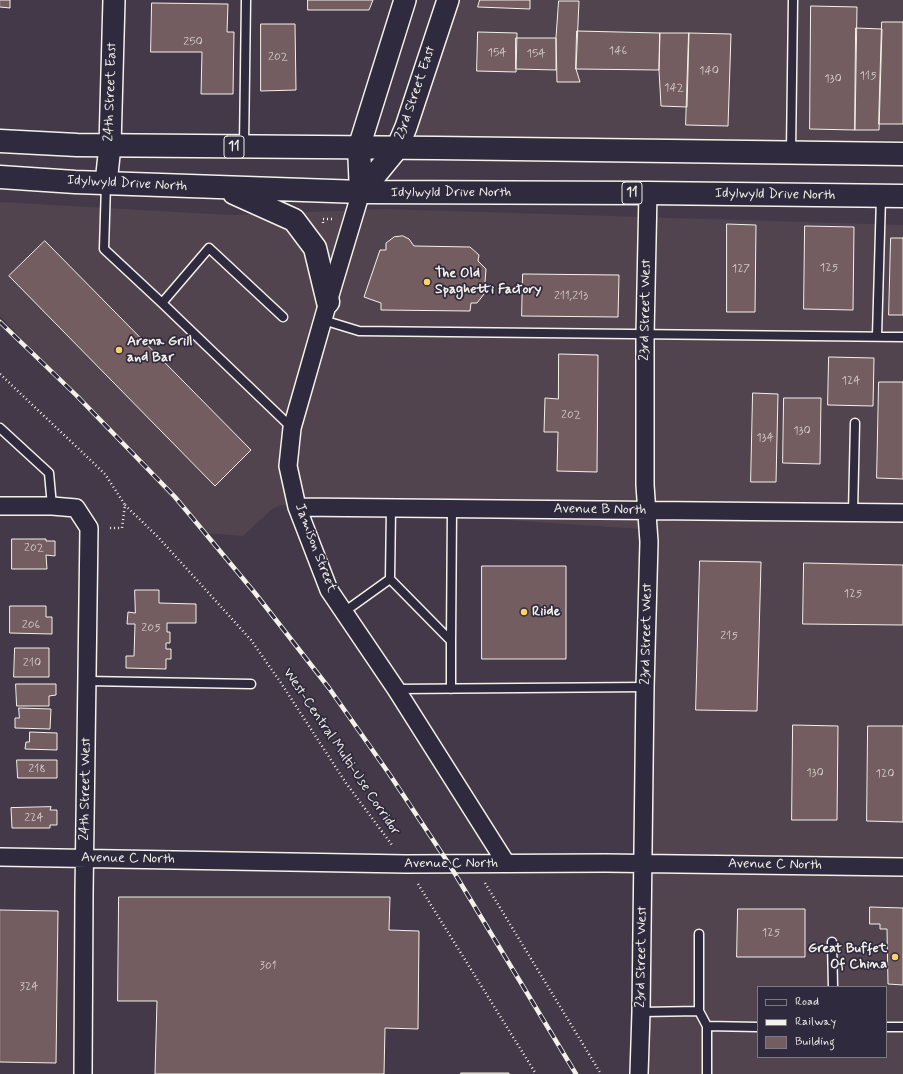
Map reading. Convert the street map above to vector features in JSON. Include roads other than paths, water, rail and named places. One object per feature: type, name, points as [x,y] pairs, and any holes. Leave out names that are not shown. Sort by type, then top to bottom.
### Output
[{"type":"main road","name":"11","points":[[0,141],[110,146],[903,154]]},
{"type":"main road","points":[[359,148],[361,192]]},
{"type":"main road","name":"23rd Street East","points":[[361,192],[397,148]]},
{"type":"main road","name":"Idylwyld Drive North","points":[[0,177],[224,188],[361,192],[903,196]]},
{"type":"main road","points":[[224,188],[294,220],[315,248],[325,311]]},
{"type":"street","name":"24th Street East","points":[[106,183],[110,146],[114,0]]},
{"type":"street","points":[[359,148],[405,0]]},
{"type":"street","name":"23rd Street East","points":[[397,148],[406,127],[448,0]]},
{"type":"street","name":"Jamison Street","points":[[361,192],[292,428],[288,466],[297,507],[329,590],[396,689],[506,863]]},
{"type":"street","name":"23rd Street West","points":[[638,1074],[641,1012],[645,687],[649,542],[645,486],[645,335],[648,193]]},
{"type":"street","points":[[0,506],[52,506]]},
{"type":"street","name":"24th Street West","points":[[52,506],[76,508],[89,528],[83,1074]]},
{"type":"street","name":"Avenue B North","points":[[297,507],[903,513]]},
{"type":"street","name":"Avenue C North","points":[[0,857],[406,864],[506,863],[903,867]]},
{"type":"lane","points":[[244,147],[246,0]]},
{"type":"lane","points":[[791,153],[793,0]]},
{"type":"lane","points":[[106,183],[104,249],[292,428]]},
{"type":"lane","points":[[877,336],[881,196]]},
{"type":"lane","points":[[162,303],[209,248],[283,317]]},
{"type":"lane","points":[[325,311],[359,331],[903,337]]},
{"type":"lane","points":[[853,512],[855,423]]},
{"type":"lane","points":[[0,428],[49,473],[52,506]]},
{"type":"lane","points":[[391,508],[390,579],[451,641]]},
{"type":"lane","points":[[451,689],[452,508]]},
{"type":"lane","points":[[344,612],[390,579]]},
{"type":"lane","points":[[87,680],[251,684]]},
{"type":"lane","points":[[396,689],[645,687]]},
{"type":"lane","points":[[700,934],[698,1011],[707,1026],[707,1074]]},
{"type":"lane","points":[[832,942],[833,986]]},
{"type":"lane","points":[[641,1012],[698,1011]]},
{"type":"lane","points":[[707,1026],[757,1027]]},
{"type":"lane","points":[[887,1027],[903,1027]]},
{"type":"railway","points":[[0,322],[77,396],[175,497],[255,593],[329,688],[390,775],[449,864],[576,1074]]},
{"type":"place","name":"The Old Spaghetti Factory","points":[[427,282]]},
{"type":"place","name":"Arena Grill and Bar","points":[[119,350]]},
{"type":"place","name":"Riide","points":[[524,612]]},
{"type":"place","name":"Great Buffet Of China","points":[[895,957]]}]
